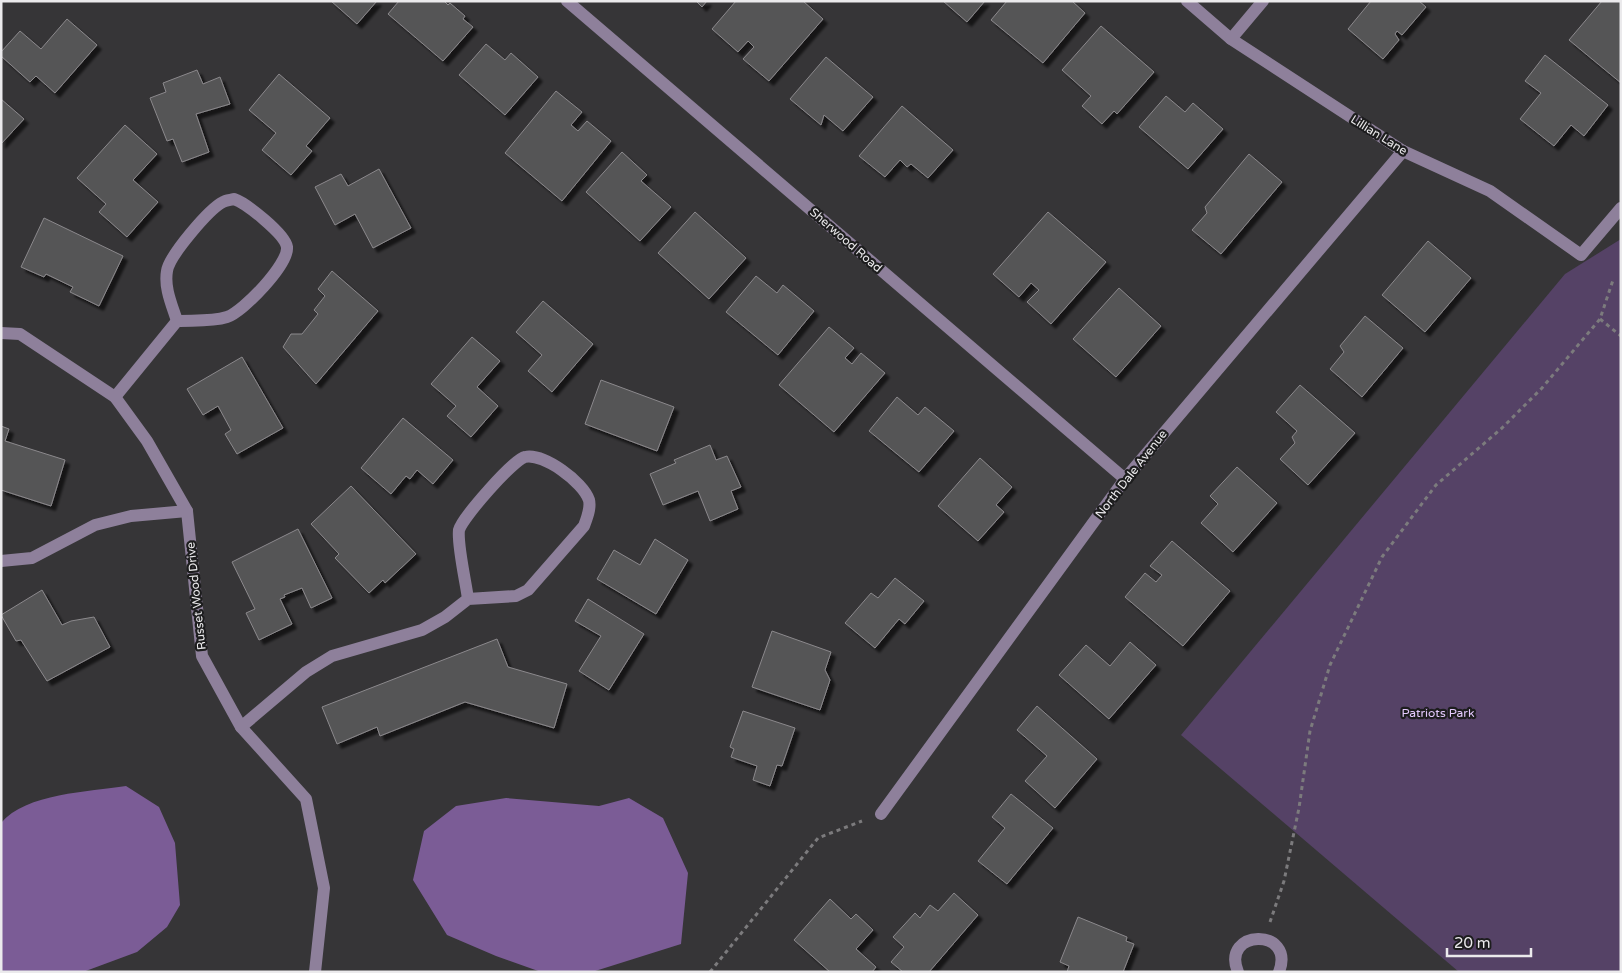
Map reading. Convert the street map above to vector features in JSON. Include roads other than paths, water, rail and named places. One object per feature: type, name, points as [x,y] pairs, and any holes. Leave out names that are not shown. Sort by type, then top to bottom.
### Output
[{"type":"street","name":"Sherwood Road","points":[[567,1],[1125,479]]},
{"type":"street","name":"Lillian Lane","points":[[1187,1],[1231,39],[1403,151],[1490,191],[1581,255],[1621,208]]},
{"type":"street","points":[[1231,39],[1263,1]]},
{"type":"street","name":"North Dale Avenue","points":[[881,814],[1125,479],[1403,151]]},
{"type":"street","points":[[115,397],[177,321],[214,320],[228,317],[244,308],[284,260],[287,248],[284,238],[243,202],[234,199],[223,202],[212,210],[173,256],[167,270],[166,287],[177,321]]},
{"type":"street","name":"Russet Wood Drive","points":[[1,333],[20,334],[115,397],[147,441],[188,511],[202,656],[241,727],[306,799],[324,888],[316,972]]},
{"type":"street","points":[[241,727],[306,672],[332,656],[422,630],[445,617],[468,599],[516,596],[528,590],[584,526],[589,513],[589,500],[581,486],[548,461],[537,456],[523,457],[512,465],[466,518],[459,530],[468,599]]},
{"type":"street","points":[[1,561],[32,558],[95,525],[131,516],[188,511]]},
{"type":"street","points":[[1238,972],[1235,963],[1239,948],[1250,940],[1265,939],[1272,942],[1281,955],[1282,963],[1279,972]]},
{"type":"park label","name":"Patriots Park","points":[[1438,713]]}]
